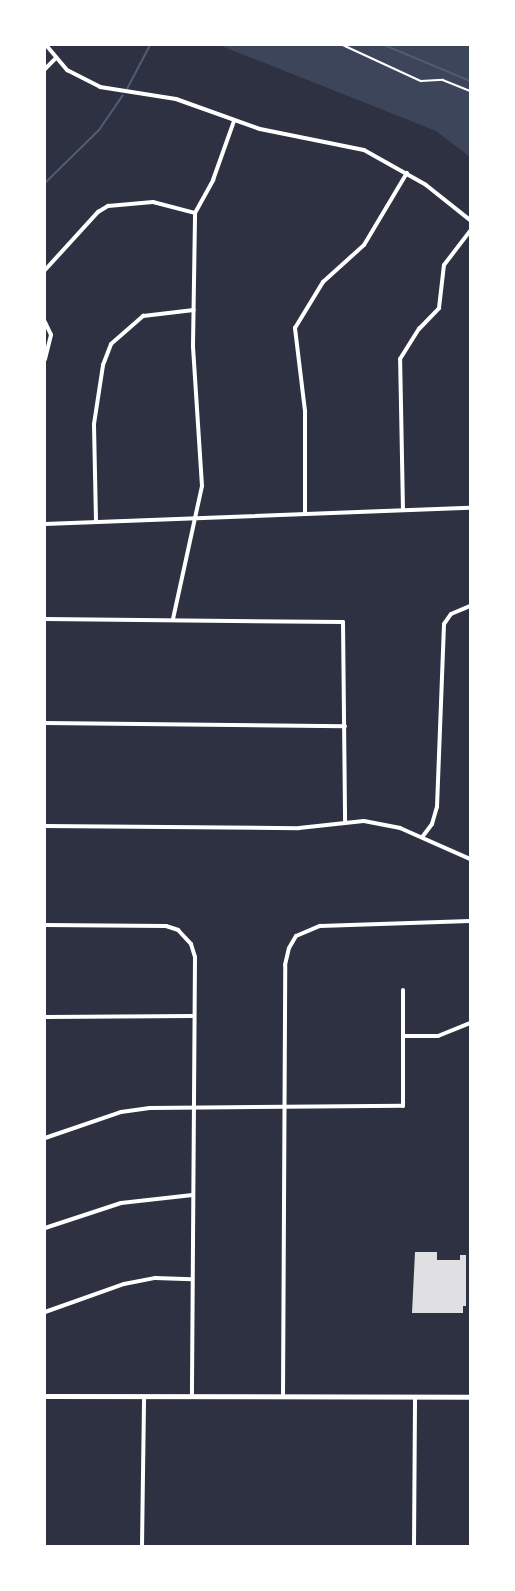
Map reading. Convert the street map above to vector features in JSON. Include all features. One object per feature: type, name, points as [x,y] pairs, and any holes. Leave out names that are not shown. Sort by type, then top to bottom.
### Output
[{"type":"main road","points":[[45,1396],[470,1397]]},
{"type":"street","points":[[46,45],[82,81],[100,87],[176,99],[234,121],[354,147],[407,172],[470,220]]},
{"type":"street","points":[[45,69],[56,57]]},
{"type":"street","points":[[173,619],[185,550],[197,518],[202,486],[194,310],[195,213],[213,180],[234,121]]},
{"type":"street","points":[[305,514],[305,411],[295,328],[323,282],[368,239],[407,172]]},
{"type":"street","points":[[45,270],[98,212],[108,206],[153,202],[195,213]]},
{"type":"street","points":[[403,510],[400,359],[419,329],[439,308],[444,266],[470,231]]},
{"type":"street","points":[[96,521],[94,424],[103,365],[111,344],[143,316],[194,310]]},
{"type":"street","points":[[45,322],[51,335],[45,359]]},
{"type":"street","points":[[45,525],[96,521],[470,508]]},
{"type":"street","points":[[423,836],[432,824],[437,807],[443,631],[451,614],[470,606]]},
{"type":"street","points":[[45,619],[343,622],[345,821]]},
{"type":"street","points":[[45,723],[345,726]]},
{"type":"street","points":[[45,826],[327,828],[345,821],[384,822],[423,836],[470,859]]},
{"type":"street","points":[[283,1398],[285,965],[296,936],[320,926],[470,921]]},
{"type":"street","points":[[45,925],[152,924],[178,930],[191,944],[195,957],[192,1016],[192,1397]]},
{"type":"street","points":[[45,1138],[121,1112],[193,1107],[403,1106],[403,990]]},
{"type":"street","points":[[45,1017],[192,1016]]},
{"type":"street","points":[[403,1036],[438,1036],[470,1023]]},
{"type":"street","points":[[45,1228],[121,1203],[193,1195]]},
{"type":"street","points":[[45,1312],[124,1284],[155,1278],[192,1279]]},
{"type":"street","points":[[142,1546],[144,1397]]},
{"type":"street","points":[[414,1546],[415,1397]]},
{"type":"path","points":[[343,45],[421,81],[443,80],[470,91]]},
{"type":"shaded area","points":[[219,45],[470,45],[470,157],[436,131]]},
{"type":"building","points":[[415,1252],[437,1252],[437,1260],[460,1260],[460,1255],[466,1255],[466,1306],[463,1306],[463,1313],[412,1313]]},
{"type":"waterway","points":[[127,89],[150,45]]},
{"type":"waterway","points":[[384,45],[470,81]]},
{"type":"waterway","points":[[45,183],[99,130],[123,95]]}]
